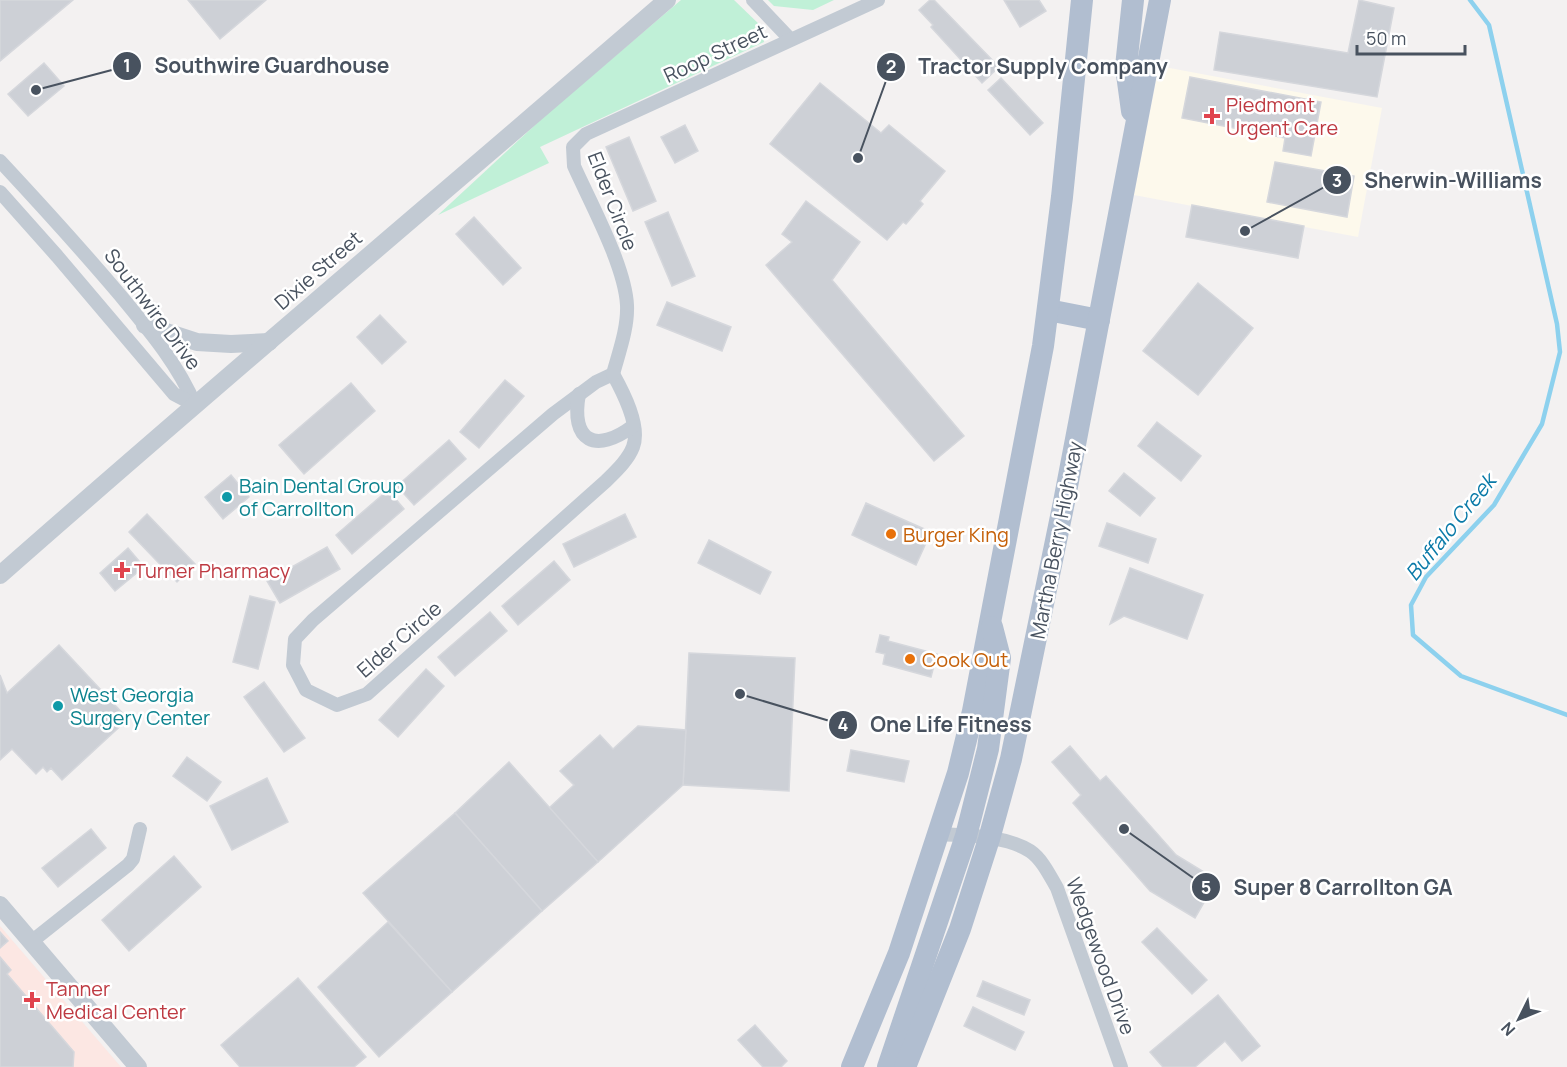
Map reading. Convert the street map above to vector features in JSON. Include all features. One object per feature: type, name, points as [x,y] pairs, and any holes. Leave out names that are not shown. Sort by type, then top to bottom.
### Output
[{"type":"main road","points":[[852,1067],[899,953],[958,773],[973,711],[1043,346],[1082,0]]},
{"type":"main road","points":[[1133,0],[1126,67],[1135,130]]},
{"type":"main road","name":"Martha Berry Highway","points":[[905,1067],[960,929],[977,838],[1020,720],[1160,0]]},
{"type":"main road","points":[[1048,310],[1099,320]]},
{"type":"main road","points":[[888,1067],[977,838],[1000,658],[991,619]]},
{"type":"street","name":"Dixie Street","points":[[0,575],[667,0]]},
{"type":"street","points":[[753,0],[790,39]]},
{"type":"street","name":"Roop Street","points":[[573,147],[586,134],[878,0]]},
{"type":"street","name":"Elder Circle","points":[[573,147],[574,166],[624,282],[627,306],[625,331],[614,374],[627,402],[633,426],[634,446],[627,458],[606,481],[367,693],[336,705],[306,690],[293,665],[295,639],[579,394],[596,382],[614,374]]},
{"type":"street","name":"Southwire Drive","points":[[0,160],[73,239],[145,325],[186,382],[195,405]]},
{"type":"street","name":"Southwire Drive","points":[[0,192],[174,394],[195,405]]},
{"type":"street","points":[[145,325],[197,342],[231,344],[269,342]]},
{"type":"street","points":[[579,394],[576,418],[580,429],[594,441],[611,440],[633,426]]},
{"type":"street","points":[[31,942],[128,865],[133,859],[140,829]]},
{"type":"street","name":"Wedgewood Drive","points":[[939,834],[1009,843],[1030,851],[1051,876],[1058,888],[1084,958],[1121,1067]]},
{"type":"street","points":[[0,904],[138,1067]]},
{"type":"shaded area","points":[[1159,66],[1382,108],[1358,237],[1134,195]]},
{"type":"shaded area","name":"Tanner Medical Center","points":[[0,926],[6,933],[121,1067],[0,1067]]},
{"type":"green space","points":[[681,0],[734,0],[761,26],[764,42],[540,147],[549,163],[438,215],[548,113]]},
{"type":"green space","points":[[768,0],[834,0],[813,10],[774,6]]},
{"type":"building","points":[[0,0],[73,0],[0,61]]},
{"type":"building","points":[[188,0],[266,0],[220,39]]},
{"type":"building","points":[[930,0],[934,0],[999,67],[982,83],[931,27],[933,25],[919,10]]},
{"type":"building","points":[[1004,0],[1039,0],[1046,11],[1020,27]]},
{"type":"building","points":[[1359,0],[1394,8],[1377,97],[1214,70],[1220,32],[1348,53]]},
{"type":"building","points":[[44,63],[64,86],[28,116],[8,94]]},
{"type":"building","points":[[1190,77],[1321,102],[1311,156],[1283,151],[1285,138],[1182,118]]},
{"type":"building","points":[[1001,78],[1043,123],[1030,135],[988,90]]},
{"type":"building","points":[[820,83],[881,133],[889,125],[945,171],[920,201],[923,204],[906,224],[903,222],[887,240],[770,144]]},
{"type":"building","points":[[685,125],[698,151],[675,163],[661,137]]},
{"type":"building","points":[[629,137],[656,201],[633,211],[606,147]]},
{"type":"building","points":[[1275,162],[1354,176],[1347,217],[1267,202]]},
{"type":"building","points":[[806,201],[860,242],[832,280],[964,436],[934,461],[766,265],[792,242],[782,234]]},
{"type":"building","points":[[1192,205],[1304,226],[1298,258],[1186,237]]},
{"type":"building","points":[[668,212],[695,276],[672,286],[645,222]]},
{"type":"building","points":[[474,217],[521,268],[503,285],[456,234]]},
{"type":"building","points":[[1198,283],[1253,328],[1198,395],[1143,351]]},
{"type":"building","points":[[667,302],[731,327],[722,351],[657,325]]},
{"type":"building","points":[[380,315],[406,342],[382,364],[357,337]]},
{"type":"building","points":[[505,380],[524,396],[479,448],[460,432]]},
{"type":"building","points":[[351,383],[375,411],[304,474],[279,445]]},
{"type":"building","points":[[1157,422],[1201,456],[1181,481],[1138,446]]},
{"type":"building","points":[[449,440],[466,459],[414,505],[397,486]]},
{"type":"building","points":[[1124,473],[1155,498],[1140,516],[1109,491]]},
{"type":"building","name":"Bain Dental Group of Carrollton","points":[[231,475],[249,497],[223,519],[205,497]]},
{"type":"building","points":[[388,490],[404,509],[352,554],[336,535]]},
{"type":"building","name":"Burger King","points":[[866,503],[931,532],[916,565],[852,535]]},
{"type":"building","points":[[147,514],[195,564],[177,582],[129,532]]},
{"type":"building","points":[[625,514],[636,537],[574,567],[563,544]]},
{"type":"building","points":[[1107,523],[1156,539],[1148,563],[1099,546]]},
{"type":"building","points":[[709,540],[771,572],[760,594],[698,563]]},
{"type":"building","points":[[327,547],[340,569],[280,603],[267,581]]},
{"type":"building","name":"Turner Pharmacy","points":[[128,548],[144,567],[115,591],[100,573]]},
{"type":"building","points":[[554,561],[570,580],[518,625],[502,606]]},
{"type":"building","points":[[1130,568],[1203,595],[1187,639],[1124,616],[1110,624]]},
{"type":"building","points":[[250,596],[275,602],[258,669],[233,662]]},
{"type":"building","points":[[490,612],[507,631],[455,676],[438,657]]},
{"type":"building","name":"Cook Out","points":[[880,635],[889,637],[888,641],[937,654],[931,677],[883,664],[885,654],[876,652]]},
{"type":"building","name":"West Georgia Surgery Center","points":[[59,645],[128,719],[62,780],[51,768],[47,772],[43,767],[36,774],[12,749],[0,760],[0,675],[7,693]]},
{"type":"building","points":[[689,653],[795,658],[789,791],[683,785]]},
{"type":"building","points":[[426,669],[444,686],[398,737],[379,720]]},
{"type":"building","points":[[264,682],[305,738],[284,752],[244,697]]},
{"type":"building","points":[[638,726],[686,730],[683,785],[598,862],[549,808],[574,785],[560,771],[600,735],[613,749]]},
{"type":"building","points":[[1070,746],[1100,781],[1106,776],[1176,855],[1217,880],[1195,918],[1150,891],[1073,803],[1081,795],[1052,762]]},
{"type":"building","points":[[851,750],[909,761],[904,782],[847,771]]},
{"type":"building","points":[[187,757],[221,782],[207,801],[173,776]]},
{"type":"building","points":[[509,762],[598,862],[542,911],[455,813]]},
{"type":"building","points":[[267,778],[288,822],[232,850],[210,806]]},
{"type":"building","points":[[455,813],[542,911],[452,992],[363,893]]},
{"type":"building","points":[[91,829],[106,848],[58,887],[42,868]]},
{"type":"building","points":[[174,856],[201,887],[129,951],[102,920]]},
{"type":"building","points":[[388,922],[452,992],[379,1057],[318,987]]},
{"type":"building","points":[[1157,928],[1207,980],[1192,994],[1142,942]]},
{"type":"building","points":[[0,932],[8,941],[0,948]]},
{"type":"building","points":[[0,957],[11,970],[7,974],[74,1052],[73,1067],[0,1067]]},
{"type":"building","points":[[298,978],[366,1057],[354,1067],[240,1067],[221,1045]]},
{"type":"building","points":[[983,981],[1030,1000],[1024,1015],[977,996]]},
{"type":"building","points":[[1218,995],[1260,1046],[1242,1061],[1225,1041],[1195,1067],[1163,1067],[1150,1052]]},
{"type":"building","points":[[973,1007],[1024,1032],[1015,1050],[964,1026]]},
{"type":"building","points":[[755,1025],[787,1061],[781,1067],[763,1067],[738,1040]]},
{"type":"waterway","name":"Buffalo Creek","points":[[1470,0],[1489,25],[1557,324],[1560,352],[1542,424],[1494,505],[1426,577],[1411,605],[1413,635],[1461,676],[1567,715]]},
{"type":"place","name":"Southwire Guardhouse","points":[[36,90]]},
{"type":"place","name":"Piedmont Urgent Care","points":[[1212,116]]},
{"type":"place","name":"Tractor Supply Company","points":[[858,158]]},
{"type":"place","name":"Sherwin-Williams","points":[[1245,231]]},
{"type":"place","name":"Bain Dental Group of Carrollton","points":[[227,497]]},
{"type":"place","name":"Burger King","points":[[891,534]]},
{"type":"place","name":"Turner Pharmacy","points":[[122,570]]},
{"type":"place","name":"Cook Out","points":[[910,659]]},
{"type":"place","name":"One Life Fitness","points":[[740,694]]},
{"type":"place","name":"West Georgia Surgery Center","points":[[58,706]]},
{"type":"place","name":"Super 8 Carrollton GA","points":[[1124,829]]},
{"type":"place","name":"Tanner Medical Center","points":[[32,1000]]}]
